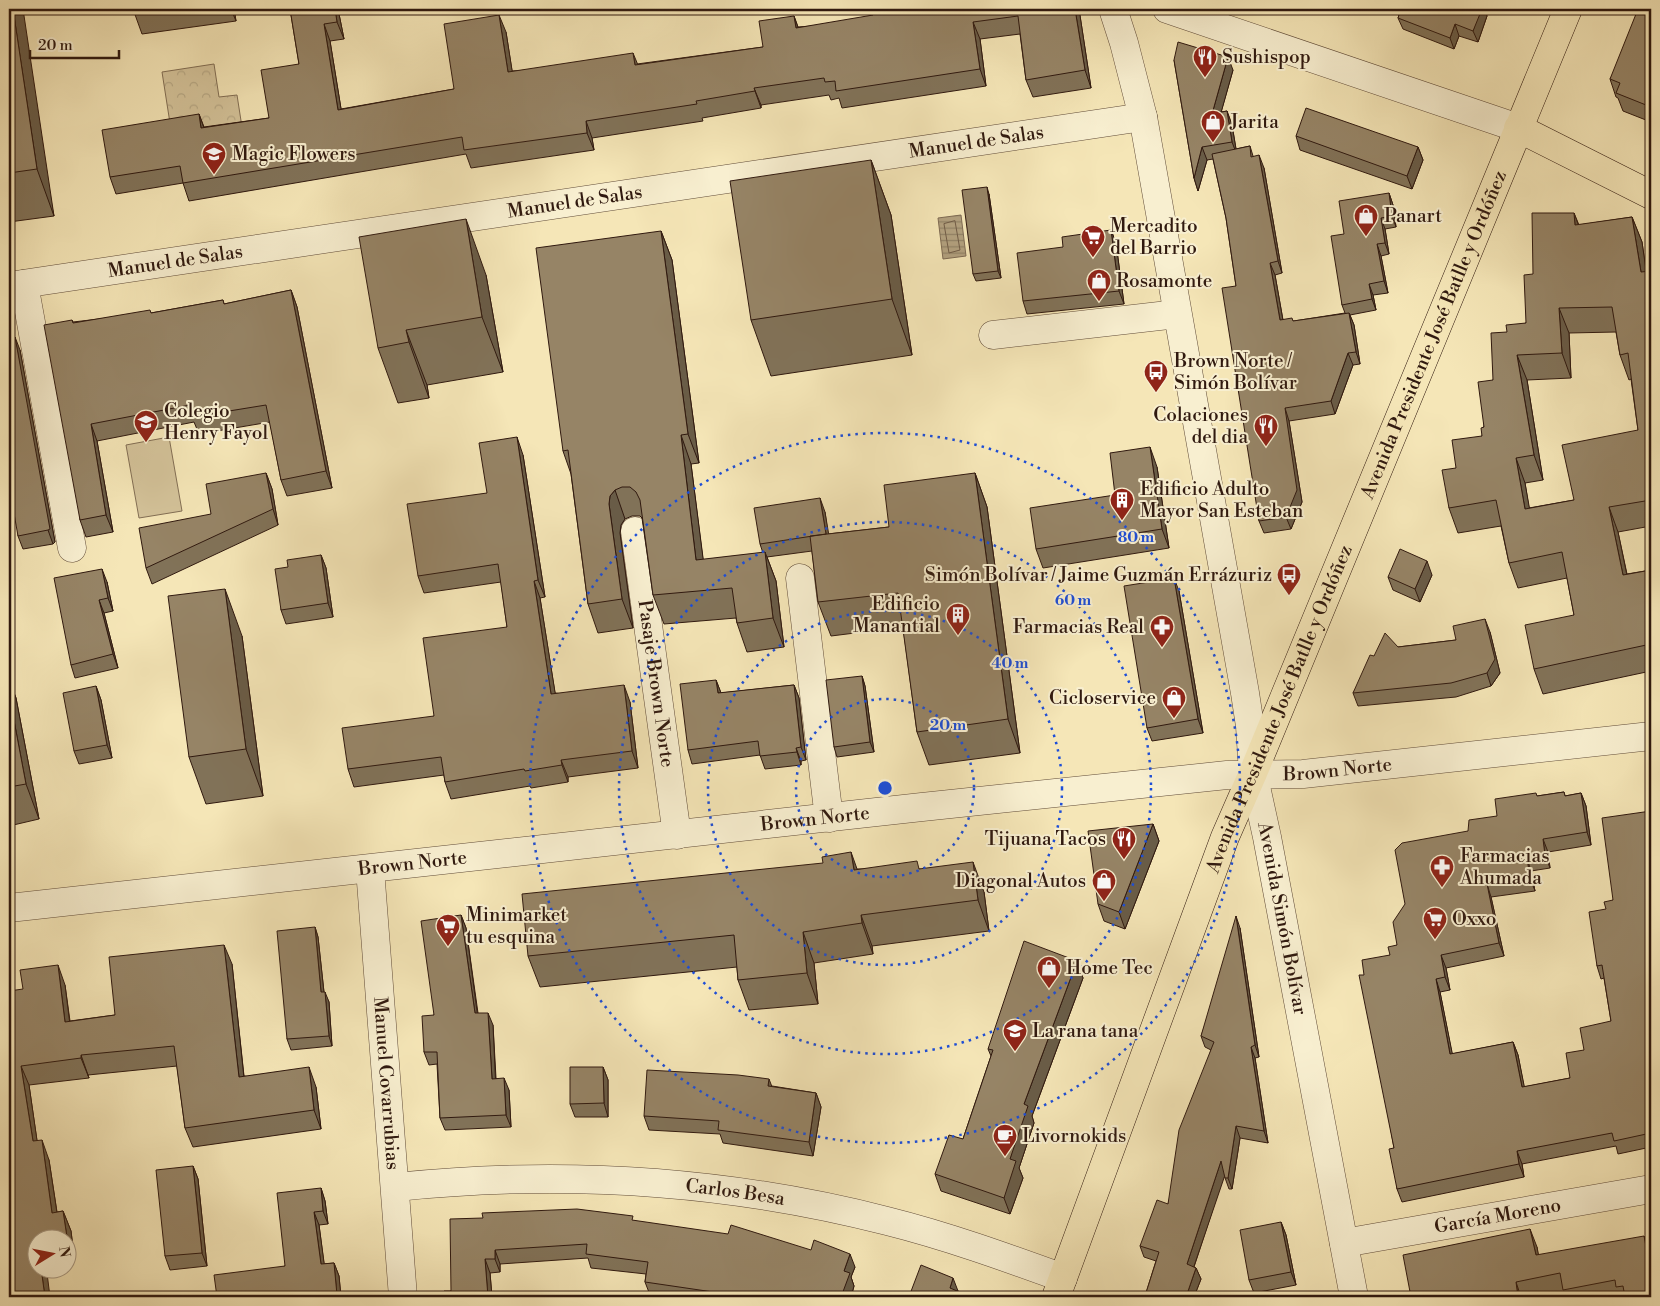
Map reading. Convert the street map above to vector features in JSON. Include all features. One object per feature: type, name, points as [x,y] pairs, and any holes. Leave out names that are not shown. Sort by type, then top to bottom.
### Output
[{"type":"main road","name":"Avenida Presidente José Batlle y Ordóñez","points":[[1059,1288],[1222,844],[1568,9]]},
{"type":"main road","points":[[1518,128],[1651,195]]},
{"type":"street","name":"Avenida Simón Bolívar","points":[[1113,9],[1124,43],[1142,117],[1245,693],[1250,726],[1253,773],[1269,846],[1354,1297]]},
{"type":"street","points":[[1167,9],[1518,128]]},
{"type":"street","name":"Manuel de Salas","points":[[16,285],[1142,117]]},
{"type":"street","points":[[16,285],[72,548]]},
{"type":"street","points":[[993,335],[1177,314]]},
{"type":"street","name":"Pasaje Brown Norte","points":[[635,531],[676,835]]},
{"type":"street","points":[[800,578],[829,818]]},
{"type":"street","name":"Brown Norte","points":[[9,908],[1253,773],[1303,774],[1651,736]]},
{"type":"street","name":"Manuel Covarrubias","points":[[370,869],[404,1297]]},
{"type":"street","name":"Carlos Besa","points":[[396,1187],[471,1181],[580,1179],[642,1182],[748,1194],[826,1207],[886,1221],[1004,1256],[1059,1288]]},
{"type":"street","name":"García Moreno","points":[[1344,1243],[1651,1189]]},
{"type":"green space","points":[[214,64],[219,97],[237,95],[244,140],[172,136],[162,72]]},
{"type":"green space","points":[[169,437],[182,511],[139,518],[126,445]]},
{"type":"water","points":[[961,215],[966,256],[943,259],[938,218]]},
{"type":"building","points":[[9,9],[13,9],[37,169],[9,173]]},
{"type":"building","points":[[290,9],[335,9],[337,22],[324,24],[338,110],[454,89],[444,24],[499,15],[508,72],[633,53],[635,65],[763,47],[759,21],[794,16],[796,28],[873,15],[872,9],[1075,9],[1085,70],[1026,80],[1018,16],[973,22],[980,69],[836,91],[835,81],[825,82],[824,78],[754,88],[755,91],[696,101],[697,104],[586,121],[587,133],[464,150],[462,137],[183,183],[180,166],[110,177],[102,130],[199,114],[201,128],[269,118],[261,70],[299,64]]},
{"type":"building","points":[[1401,9],[1482,9],[1473,31],[1455,24],[1450,38],[1398,18]]},
{"type":"building","points":[[1638,9],[1651,9],[1651,107],[1616,93],[1620,83],[1610,79]]},
{"type":"building","points":[[1178,42],[1228,57],[1212,114],[1227,111],[1232,142],[1202,147],[1194,178],[1174,60]]},
{"type":"building","points":[[1306,108],[1418,147],[1407,176],[1296,136]]},
{"type":"building","points":[[1250,146],[1251,157],[1259,155],[1278,261],[1270,263],[1280,320],[1292,318],[1293,321],[1349,313],[1356,352],[1348,353],[1331,401],[1285,408],[1297,490],[1286,517],[1259,521],[1222,288],[1236,286],[1226,218],[1212,154]]},
{"type":"building","points":[[871,160],[892,299],[751,320],[730,181]]},
{"type":"building","points":[[987,187],[998,271],[973,274],[962,190]]},
{"type":"building","points":[[1389,193],[1392,216],[1381,218],[1385,243],[1377,244],[1384,281],[1369,284],[1372,299],[1342,305],[1331,236],[1344,234],[1339,201]]},
{"type":"building","points":[[1532,213],[1574,213],[1575,225],[1632,217],[1641,272],[1651,271],[1651,500],[1609,507],[1623,575],[1651,570],[1651,644],[1534,669],[1525,625],[1574,615],[1562,552],[1509,563],[1496,500],[1449,508],[1442,470],[1456,468],[1452,440],[1482,436],[1481,428],[1484,427],[1478,382],[1493,380],[1491,333],[1507,332],[1506,325],[1526,323],[1524,275],[1533,274]],"holes":[[[1612,307],[1620,355],[1628,353],[1638,430],[1562,445],[1574,500],[1525,509],[1516,458],[1534,455],[1517,355],[1562,353],[1559,308]]]},
{"type":"building","points":[[466,219],[482,317],[406,330],[409,342],[378,348],[359,237]]},
{"type":"building","points":[[1111,230],[1119,291],[1023,301],[1017,253],[1063,247],[1062,237]]},
{"type":"building","points":[[661,231],[688,434],[681,435],[696,560],[765,552],[773,618],[737,623],[732,588],[653,595],[640,500],[636,492],[630,487],[622,487],[615,490],[610,496],[609,504],[622,599],[588,604],[568,450],[563,451],[536,248]]},
{"type":"building","points":[[291,290],[326,471],[281,480],[266,405],[192,417],[190,405],[91,424],[106,515],[80,520],[44,325],[72,320],[73,323],[150,310],[151,313],[223,300],[224,304]]},
{"type":"building","points":[[15,337],[50,529],[18,536],[9,485],[9,338]]},
{"type":"building","points":[[517,437],[538,580],[534,581],[551,694],[624,685],[632,751],[561,760],[562,765],[525,771],[524,769],[445,782],[441,757],[348,769],[342,728],[434,716],[423,638],[507,627],[498,564],[418,576],[407,504],[487,493],[479,443]]},
{"type":"building","points":[[1150,447],[1162,529],[1036,549],[1030,508],[1115,495],[1110,453]]},
{"type":"building","points":[[266,473],[273,509],[146,568],[139,528],[211,514],[206,484]]},
{"type":"building","name":"Edificio Manantial","points":[[975,473],[1008,719],[917,732],[898,593],[818,602],[810,536],[889,527],[884,485]]},
{"type":"building","points":[[820,498],[826,534],[760,544],[754,508]]},
{"type":"building","points":[[1400,549],[1427,561],[1415,589],[1388,577]]},
{"type":"building","points":[[321,555],[328,603],[281,610],[275,569],[288,567],[287,560]]},
{"type":"building","points":[[102,569],[108,598],[99,600],[113,654],[71,665],[54,578]]},
{"type":"building","points":[[1174,578],[1198,719],[1147,728],[1124,586]]},
{"type":"building","points":[[225,589],[246,749],[189,757],[168,596]]},
{"type":"building","points":[[1485,619],[1495,659],[1487,673],[1451,683],[1353,693],[1370,655],[1374,656],[1385,633],[1398,647],[1456,640],[1453,626]]},
{"type":"building","points":[[862,676],[870,742],[834,747],[826,680]]},
{"type":"building","points":[[716,680],[718,693],[794,685],[801,747],[796,748],[797,752],[760,756],[758,741],[688,750],[680,684]]},
{"type":"building","points":[[96,686],[107,745],[74,751],[63,693]]},
{"type":"building","points":[[9,694],[26,784],[9,787]]},
{"type":"building","points":[[1564,792],[1565,796],[1581,793],[1587,832],[1543,839],[1545,855],[1527,858],[1530,878],[1487,884],[1499,943],[1441,955],[1445,977],[1436,979],[1450,1054],[1513,1042],[1522,1087],[1570,1078],[1566,1053],[1584,1050],[1580,1028],[1611,1021],[1602,965],[1597,966],[1589,912],[1606,909],[1604,902],[1613,900],[1602,818],[1651,811],[1651,1133],[1614,1141],[1612,1133],[1517,1151],[1519,1164],[1397,1189],[1389,1149],[1394,1148],[1359,975],[1364,975],[1362,960],[1390,955],[1388,947],[1397,945],[1393,922],[1405,904],[1395,850],[1402,843],[1468,831],[1469,820],[1497,816],[1495,799],[1536,793],[1537,796]]},
{"type":"building","points":[[1153,824],[1119,912],[1098,904],[1088,831]]},
{"type":"building","points":[[851,852],[854,870],[917,861],[919,869],[973,862],[978,900],[861,915],[862,923],[803,932],[807,973],[738,980],[734,935],[528,956],[522,894],[823,863],[822,857]]},
{"type":"building","points":[[461,915],[475,1013],[488,1013],[492,1079],[504,1078],[506,1115],[440,1118],[437,1052],[424,1052],[422,1016],[434,1015],[421,921]]},
{"type":"building","points":[[1236,916],[1255,1045],[1251,1047],[1264,1131],[1236,1126],[1228,1178],[1225,1178],[1221,1161],[1187,1264],[1196,1268],[1186,1297],[1139,1297],[1140,1294],[1145,1296],[1159,1252],[1140,1246],[1157,1200],[1168,1204],[1179,1130],[1214,1042],[1201,1036]]},
{"type":"building","points":[[315,927],[321,992],[325,992],[329,1036],[287,1039],[277,931]]},
{"type":"building","points":[[1024,941],[1077,961],[1024,1104],[1028,1106],[1010,1159],[1016,1161],[1004,1198],[935,1174],[949,1135],[963,1139],[993,1050],[988,1049]]},
{"type":"building","points":[[224,945],[239,1077],[309,1067],[314,1110],[185,1128],[174,1046],[81,1055],[81,1058],[21,1066],[33,1141],[42,1140],[52,1213],[63,1211],[66,1228],[28,1228],[28,1278],[42,1278],[45,1297],[12,1297],[9,1272],[9,991],[23,989],[20,970],[58,965],[65,1022],[115,1015],[109,957]]},
{"type":"building","points":[[570,1067],[603,1067],[604,1103],[570,1104]]},
{"type":"building","points":[[647,1070],[738,1075],[769,1079],[768,1086],[816,1093],[809,1142],[718,1130],[719,1121],[644,1116]]},
{"type":"building","points":[[193,1166],[202,1253],[165,1256],[156,1170]]},
{"type":"building","points":[[321,1188],[323,1211],[314,1212],[321,1264],[334,1263],[337,1295],[324,1297],[217,1297],[214,1275],[285,1266],[277,1193]]},
{"type":"building","points":[[577,1209],[633,1216],[632,1220],[728,1234],[731,1225],[811,1250],[814,1240],[850,1254],[844,1271],[850,1273],[841,1297],[768,1297],[759,1294],[758,1297],[718,1297],[720,1293],[645,1282],[648,1262],[586,1254],[587,1244],[495,1250],[495,1259],[485,1259],[488,1297],[444,1297],[444,1291],[451,1291],[450,1219],[483,1218],[482,1213]]},
{"type":"building","points":[[1281,1222],[1291,1272],[1249,1280],[1240,1230]]},
{"type":"building","points":[[1530,1229],[1536,1255],[1644,1236],[1648,1257],[1651,1257],[1651,1296],[1625,1297],[1623,1286],[1616,1287],[1615,1280],[1563,1290],[1560,1273],[1516,1282],[1518,1297],[1411,1297],[1403,1255]]},
{"type":"building","points":[[921,1265],[953,1278],[950,1288],[962,1293],[960,1297],[919,1297],[910,1294]]},
{"type":"place","name":"Sushispop","points":[[1205,78]]},
{"type":"place","name":"Jarita","points":[[1213,143]]},
{"type":"place","name":"Magic Flowers","points":[[214,175]]},
{"type":"place","name":"Panart","points":[[1366,237]]},
{"type":"place","name":"Mercadito del Barrio","points":[[1093,258]]},
{"type":"place","name":"Rosamonte","points":[[1099,302]]},
{"type":"place","name":"Brown Norte / Simón Bolívar","points":[[1156,393]]},
{"type":"place","name":"Colegio Henry Fayol","points":[[146,443]]},
{"type":"place","name":"Colaciones del dia","points":[[1266,447]]},
{"type":"place","name":"Edificio Adulto Mayor San Esteban","points":[[1122,521]]},
{"type":"place","name":"Simón Bolívar / Jaime Guzmán Errázuriz","points":[[1289,596]]},
{"type":"place","name":"Edificio Manantial","points":[[958,636]]},
{"type":"place","name":"Farmacias Real","points":[[1162,648]]},
{"type":"place","name":"Cicloservice","points":[[1174,719]]},
{"type":"place","name":"Tijuana Tacos","points":[[1124,860]]},
{"type":"place","name":"Farmacias Ahumada","points":[[1442,888]]},
{"type":"place","name":"Diagonal Autos","points":[[1104,902]]},
{"type":"place","name":"Oxxo","points":[[1435,940]]},
{"type":"place","name":"Minimarket tu esquina","points":[[448,947]]},
{"type":"place","name":"Home Tec","points":[[1049,989]]},
{"type":"place","name":"La rana tana","points":[[1015,1052]]},
{"type":"place","name":"Livornokids","points":[[1005,1157]]}]
